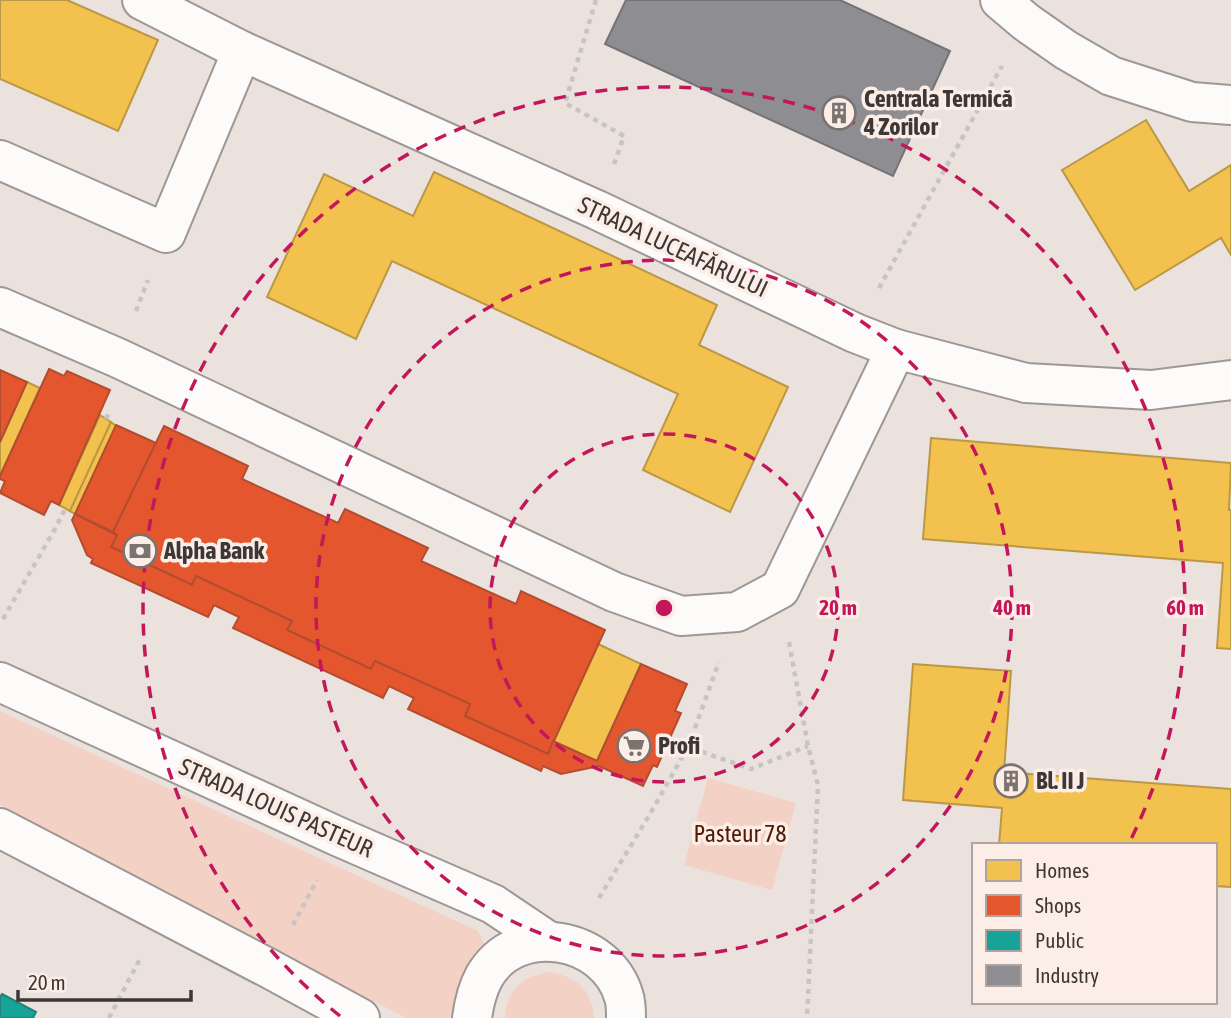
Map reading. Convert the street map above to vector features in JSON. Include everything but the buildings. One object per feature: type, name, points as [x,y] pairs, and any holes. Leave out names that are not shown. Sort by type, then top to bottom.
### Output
[{"type":"street","name":"STRADA LUCEAFĂRULUI","points":[[166,5],[242,51],[597,210],[855,333],[896,349],[1026,383],[1151,390],[1231,380]]},
{"type":"street","points":[[1013,11],[1066,50],[1111,76],[1192,102],[1231,105]]},
{"type":"street","points":[[0,160],[166,233],[242,51]]},
{"type":"street","points":[[0,307],[118,358],[614,593],[681,616],[737,612],[780,589],[896,349]]},
{"type":"street","name":"STRADA LOUIS PASTEUR","points":[[0,682],[339,837],[494,904],[548,941]]},
{"type":"street","points":[[0,828],[360,1018]]},
{"type":"street","name":"STRADA LOUIS PASTEUR","points":[[472,1018],[475,997],[485,975],[500,958],[521,946],[548,941],[570,944],[594,955],[612,973],[624,996],[626,1018]]},
{"type":"path","points":[[596,0],[565,103],[624,136],[597,210]]},
{"type":"path","points":[[855,333],[1013,11]]},
{"type":"path","points":[[118,358],[166,233]]},
{"type":"path","points":[[3,619],[65,509]]},
{"type":"path","points":[[780,589],[807,747],[818,785],[807,1018]]},
{"type":"path","points":[[599,898],[688,747],[737,612]]},
{"type":"path","points":[[688,747],[751,769],[807,747]]},
{"type":"path","points":[[270,969],[339,837]]},
{"type":"path","points":[[109,1018],[145,948]]},
{"type":"green space","points":[[0,711],[478,931],[485,946],[449,1018],[406,1018],[0,805]]},
{"type":"green space","name":"Pasteur 78","points":[[708,778],[796,803],[772,890],[684,865]]},
{"type":"green space","points":[[548,972],[567,977],[581,986],[590,999],[594,1018],[505,1018],[508,1000],[517,986],[530,977]]},
{"type":"place","name":"Centrala Termică 4 Zorilor","points":[[839,113]]},
{"type":"place","name":"Alpha Bank","points":[[140,551]]},
{"type":"place","name":"Profi","points":[[634,746]]},
{"type":"place","name":"Bl. II J","points":[[1011,781]]}]
